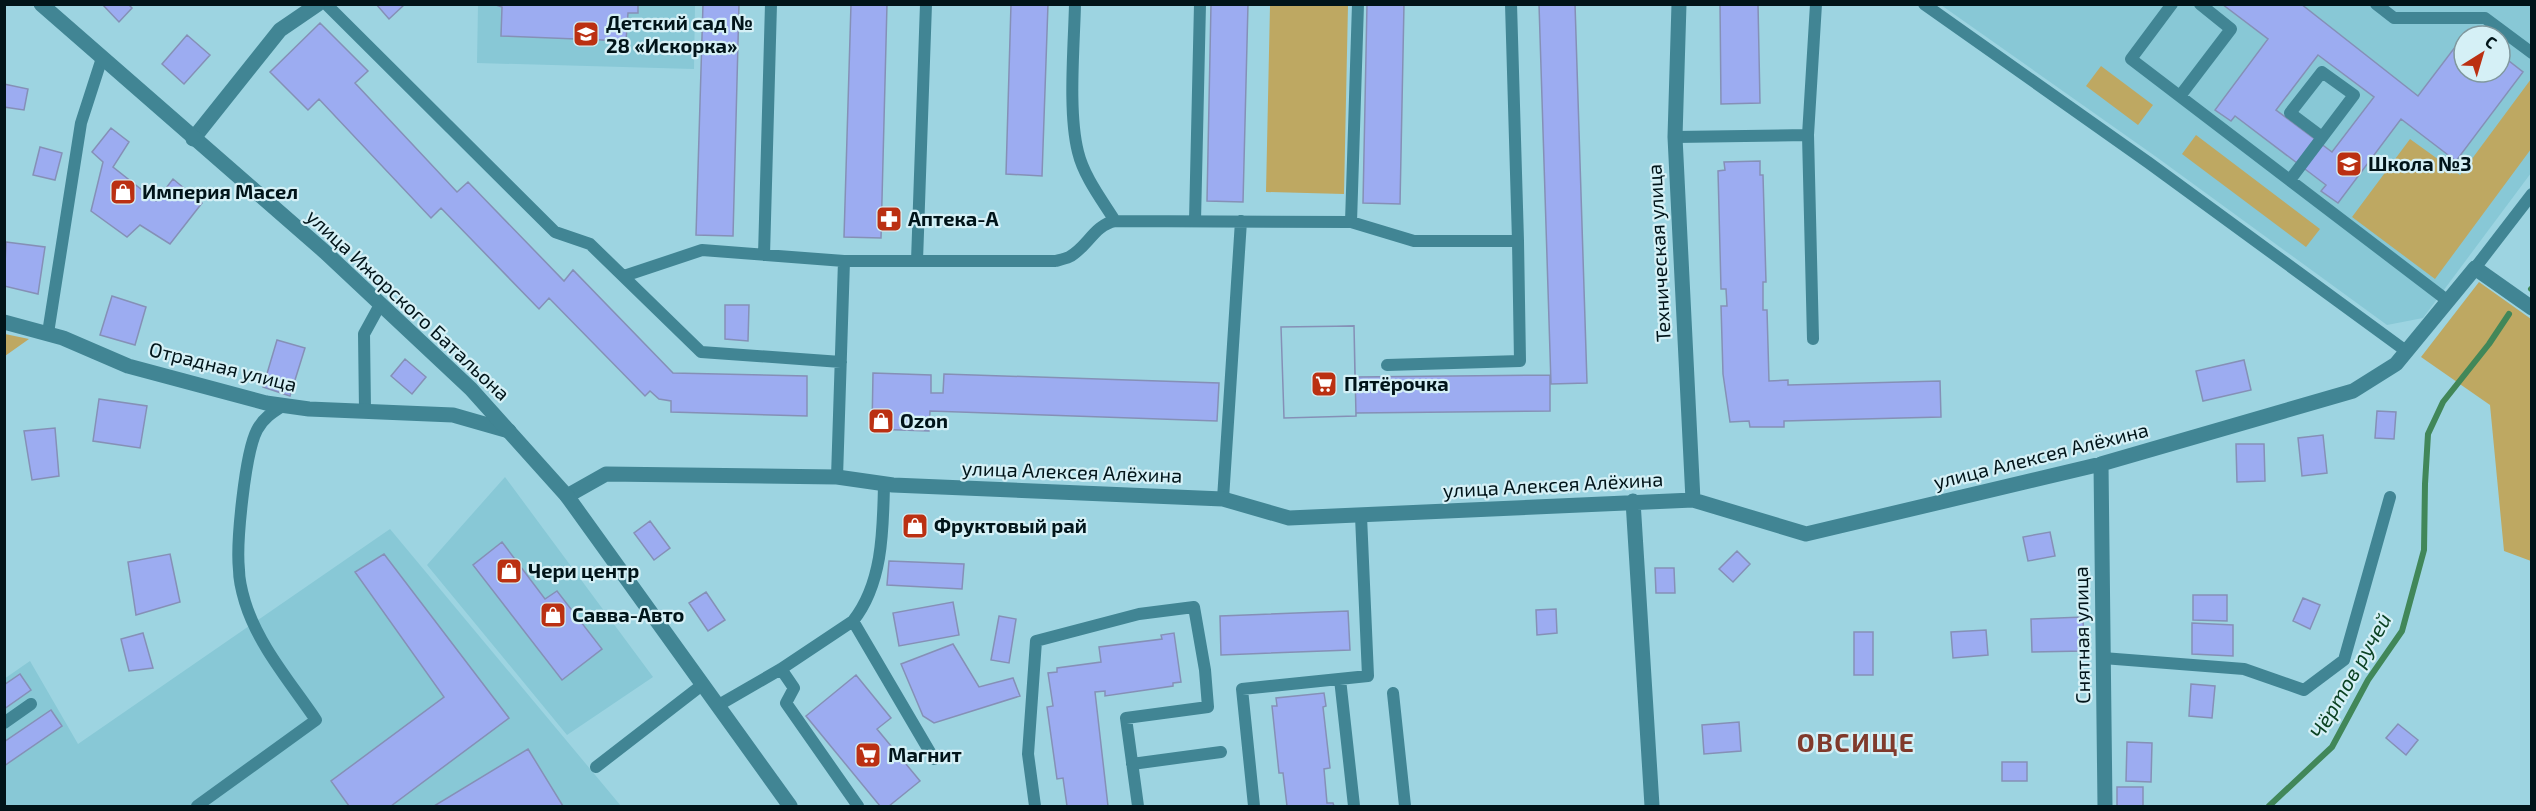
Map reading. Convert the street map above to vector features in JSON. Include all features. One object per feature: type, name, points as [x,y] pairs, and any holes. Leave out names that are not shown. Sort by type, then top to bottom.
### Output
[{"type":"street","name":"улица Ижорского Батальона","points":[[40,4],[381,303],[471,389],[567,496],[790,807]]},
{"type":"street","points":[[193,139],[280,30],[318,4]]},
{"type":"street","name":"Техническая улица","points":[[1679,4],[1675,137],[1693,500]]},
{"type":"street","points":[[2475,268],[2532,308]]},
{"type":"street","name":"улица Алексея Алёхина","points":[[567,496],[606,474],[837,477],[884,484],[1223,499],[1289,518],[1693,500],[1806,534],[2101,464],[2353,391],[2396,364],[2475,268]]},
{"type":"street","name":"Отрадная улица","points":[[4,322],[48,333],[128,366],[266,403],[309,409],[453,415],[509,431]]},
{"type":"street","name":"Снятная улица","points":[[2101,464],[2105,807]]},
{"type":"street","points":[[1633,501],[1654,805]]},
{"type":"lane","points":[[326,4],[555,232],[590,244],[701,352],[841,362]]},
{"type":"lane","points":[[764,255],[771,4]]},
{"type":"lane","points":[[917,261],[926,4]]},
{"type":"lane","points":[[1074,4],[1074,128],[1078,154],[1095,190],[1115,221]]},
{"type":"lane","points":[[1195,221],[1200,4]]},
{"type":"lane","points":[[1351,222],[1358,4]]},
{"type":"lane","points":[[1387,365],[1520,361],[1511,4]]},
{"type":"lane","points":[[1813,339],[1808,135],[1816,4]]},
{"type":"lane","points":[[1924,4],[2149,163],[2406,351]]},
{"type":"lane","points":[[2172,4],[2131,59],[2448,301]]},
{"type":"lane","points":[[2180,96],[2230,29],[2200,4]]},
{"type":"lane","points":[[2376,4],[2394,18],[2485,18],[2532,53]]},
{"type":"lane","points":[[48,333],[81,123],[102,58]]},
{"type":"lane","points":[[2290,180],[2354,95],[2322,72],[2290,113],[2322,137]]},
{"type":"lane","points":[[1675,137],[1808,135]]},
{"type":"lane","points":[[2475,268],[2532,194]]},
{"type":"lane","points":[[624,276],[702,250],[844,261],[1055,261],[1071,256],[1099,228],[1115,221],[1351,222],[1414,241],[1518,241]]},
{"type":"lane","points":[[1223,499],[1242,221]]},
{"type":"lane","points":[[837,477],[844,261]]},
{"type":"lane","points":[[365,410],[364,334],[381,303]]},
{"type":"lane","points":[[197,807],[316,720],[259,635],[245,602],[238,570],[250,448],[257,429],[267,416],[284,405]]},
{"type":"lane","points":[[717,706],[781,669],[853,621],[873,582],[883,539],[884,484]]},
{"type":"lane","points":[[2103,658],[2244,669],[2304,690],[2344,660],[2390,497]]},
{"type":"lane","points":[[1254,807],[1242,689],[1368,676],[1361,516]]},
{"type":"lane","points":[[1035,807],[1028,754],[1036,641],[1139,614],[1194,607],[1205,670],[1208,707],[1126,718],[1138,807]]},
{"type":"lane","points":[[853,621],[933,759]]},
{"type":"lane","points":[[781,669],[794,688],[786,703],[858,807]]},
{"type":"lane","points":[[1340,678],[1354,807]]},
{"type":"lane","points":[[596,767],[702,685]]},
{"type":"lane","points":[[1393,693],[1405,807]]},
{"type":"lane","points":[[4,723],[31,704]]},
{"type":"lane","points":[[1132,764],[1221,752]]},
{"type":"shaded area","name":"Детский сад № 28 «Искорка»","points":[[478,5],[695,5],[694,69],[477,63]]},
{"type":"shaded area","points":[[1270,5],[1348,5],[1344,194],[1266,192]]},
{"type":"shaded area","name":"Школа №3","points":[[1941,5],[2531,5],[2531,173],[2423,318],[2387,325],[2155,156]]},
{"type":"shaded area","points":[[2101,66],[2153,105],[2138,125],[2086,86]]},
{"type":"shaded area","points":[[2531,79],[2531,149],[2435,279],[2352,217],[2410,139],[2460,175]]},
{"type":"shaded area","points":[[2196,135],[2320,229],[2306,247],[2182,154]]},
{"type":"shaded area","points":[[2479,282],[2531,319],[2531,561],[2504,551],[2490,405],[2421,357]]},
{"type":"shaded area","points":[[5,334],[29,339],[5,356]]},
{"type":"shaded area","points":[[505,477],[653,677],[567,735],[427,565]]},
{"type":"shaded area","points":[[390,529],[621,806],[5,806],[4,679],[30,661],[78,744]]},
{"type":"building","points":[[102,4],[128,4],[132,8],[119,22]]},
{"type":"building","points":[[376,4],[405,4],[389,19]]},
{"type":"building","points":[[493,4],[638,4],[638,13],[628,13],[626,41],[501,36],[502,7]]},
{"type":"building","points":[[703,4],[739,4],[733,236],[696,235]]},
{"type":"building","points":[[851,4],[887,4],[881,238],[844,237]]},
{"type":"building","points":[[1011,4],[1048,4],[1042,176],[1006,174]]},
{"type":"building","points":[[1211,4],[1248,4],[1243,202],[1207,201]]},
{"type":"building","points":[[1367,4],[1404,4],[1400,204],[1363,203]]},
{"type":"building","points":[[1539,4],[1575,4],[1587,383],[1551,384]]},
{"type":"building","points":[[1720,4],[1758,4],[1760,103],[1721,104]]},
{"type":"building","points":[[2222,4],[2301,4],[2418,96],[2452,51],[2452,84],[2512,84],[2512,63],[2523,72],[2456,161],[2401,119],[2338,203],[2321,191],[2326,185],[2235,116],[2231,121],[2215,110],[2268,39]],"holes":[[[2318,55],[2374,97],[2332,152],[2276,110]]]},
{"type":"building","points":[[320,23],[368,71],[355,83],[457,192],[468,182],[564,281],[573,270],[673,373],[807,376],[807,416],[671,412],[671,401],[659,399],[650,391],[645,396],[549,298],[539,309],[441,208],[431,218],[319,99],[308,110],[270,72]]},
{"type":"building","points":[[187,35],[210,55],[184,84],[162,64]]},
{"type":"building","points":[[4,84],[28,89],[24,110],[4,107]]},
{"type":"building","points":[[111,128],[129,142],[113,167],[156,201],[173,179],[202,203],[170,244],[140,225],[127,237],[91,211],[103,162],[92,152]]},
{"type":"building","points":[[40,147],[62,153],[55,180],[33,175]]},
{"type":"building","points":[[1760,161],[1760,175],[1763,175],[1766,282],[1763,282],[1763,310],[1767,310],[1769,381],[1788,380],[1788,385],[1940,381],[1941,417],[1784,421],[1784,427],[1750,427],[1749,421],[1730,422],[1723,374],[1721,306],[1727,306],[1726,289],[1721,289],[1718,171],[1725,170],[1724,162]]},
{"type":"building","points":[[6,242],[45,247],[38,294],[4,286]]},
{"type":"building","points":[[112,296],[146,307],[135,345],[100,335]]},
{"type":"building","points":[[725,305],[749,305],[748,341],[725,339]]},
{"type":"building","points":[[1354,326],[1356,416],[1284,418],[1281,327]]},
{"type":"building","points":[[1354,326],[1355,377],[1550,375],[1550,411],[1356,413],[1356,416],[1284,418],[1281,327]]},
{"type":"building","points":[[277,340],[305,348],[290,396],[263,387]]},
{"type":"building","points":[[405,359],[426,377],[412,394],[391,376]]},
{"type":"building","points":[[2244,360],[2251,390],[2203,401],[2196,371]]},
{"type":"building","points":[[873,373],[931,375],[931,393],[943,393],[944,374],[1219,383],[1217,421],[930,411],[929,431],[872,429]]},
{"type":"building","points":[[99,399],[147,406],[140,448],[93,441]]},
{"type":"building","points":[[2377,411],[2396,412],[2394,439],[2375,438]]},
{"type":"building","points":[[55,428],[59,476],[32,480],[24,431]]},
{"type":"building","points":[[2323,435],[2327,473],[2302,476],[2298,438]]},
{"type":"building","points":[[2236,444],[2264,444],[2265,481],[2237,482]]},
{"type":"building","points":[[650,521],[670,548],[654,560],[634,533]]},
{"type":"building","points":[[2050,532],[2055,556],[2028,561],[2023,537]]},
{"type":"building","points":[[502,542],[545,599],[557,591],[602,649],[562,680],[473,565]]},
{"type":"building","points":[[1737,551],[1750,564],[1733,582],[1719,569]]},
{"type":"building","points":[[170,554],[180,602],[136,615],[128,562]]},
{"type":"building","points":[[384,554],[509,718],[391,806],[349,806],[331,781],[444,697],[355,572]]},
{"type":"building","points":[[889,561],[964,564],[962,589],[887,585]]},
{"type":"building","points":[[1655,568],[1674,568],[1675,593],[1656,593]]},
{"type":"building","points":[[706,592],[725,620],[708,631],[689,603]]},
{"type":"building","points":[[2193,595],[2227,595],[2227,621],[2193,620]]},
{"type":"building","points":[[2303,598],[2320,605],[2310,629],[2293,621]]},
{"type":"building","points":[[953,602],[959,635],[899,646],[893,613]]},
{"type":"building","points":[[1556,609],[1557,633],[1537,635],[1536,610]]},
{"type":"building","points":[[1348,611],[1350,650],[1221,655],[1220,616]]},
{"type":"building","points":[[999,616],[1016,619],[1009,663],[991,660]]},
{"type":"building","points":[[2083,617],[2084,651],[2032,652],[2031,619]]},
{"type":"building","points":[[2192,623],[2233,625],[2233,656],[2192,654]]},
{"type":"building","points":[[1986,630],[1988,655],[1953,658],[1951,632]]},
{"type":"building","points":[[1854,632],[1873,632],[1873,675],[1854,675]]},
{"type":"building","points":[[143,633],[153,668],[129,671],[121,639]]},
{"type":"building","points":[[1174,633],[1181,682],[1173,683],[1173,686],[1105,696],[1105,691],[1095,692],[1108,806],[1067,806],[1063,778],[1057,779],[1047,707],[1053,706],[1048,673],[1057,672],[1057,668],[1101,662],[1099,647],[1162,639],[1161,635]]},
{"type":"building","points":[[953,644],[979,687],[1013,678],[1020,696],[934,723],[923,716],[901,664]]},
{"type":"building","points":[[20,674],[31,690],[4,709],[4,685]]},
{"type":"building","name":"Магнит","points":[[856,675],[891,718],[877,729],[920,781],[889,806],[880,806],[806,716]]},
{"type":"building","points":[[2191,684],[2215,686],[2212,718],[2189,716]]},
{"type":"building","points":[[1324,693],[1326,706],[1323,707],[1330,768],[1324,769],[1327,803],[1333,803],[1334,806],[1287,806],[1283,773],[1279,773],[1272,706],[1277,706],[1276,698]]},
{"type":"building","points":[[51,710],[62,726],[4,766],[4,742]]},
{"type":"building","points":[[1739,722],[1741,751],[1704,754],[1702,725]]},
{"type":"building","points":[[2398,724],[2418,740],[2406,755],[2386,738]]},
{"type":"building","points":[[2127,742],[2152,743],[2151,782],[2126,781]]},
{"type":"building","points":[[528,749],[563,806],[434,806]]},
{"type":"building","points":[[2002,762],[2027,762],[2027,781],[2002,781]]},
{"type":"building","points":[[2117,787],[2143,787],[2143,806],[2117,806]]},
{"type":"waterway","name":"Чёртов ручей","points":[[2269,806],[2332,747],[2368,680],[2402,631],[2424,550],[2428,434],[2443,402],[2489,344],[2509,314]]},
{"type":"place","name":"Детский сад № 28 «Искорка»","points":[[586,34]]},
{"type":"place","name":"Школа №3","points":[[2349,164]]},
{"type":"place","name":"Империя Масел","points":[[123,192]]},
{"type":"place","name":"Аптека-А","points":[[889,219]]},
{"type":"place","name":"Пятёрочка","points":[[1324,384]]},
{"type":"place","name":"Ozon","points":[[881,421]]},
{"type":"place","name":"Фруктовый рай","points":[[915,526]]},
{"type":"place","name":"Чери центр","points":[[509,571]]},
{"type":"place","name":"Савва-Авто","points":[[553,615]]},
{"type":"place","name":"Магнит","points":[[868,755]]},
{"type":"district","name":"ОВСИЩЕ","points":[[1856,743]]}]
